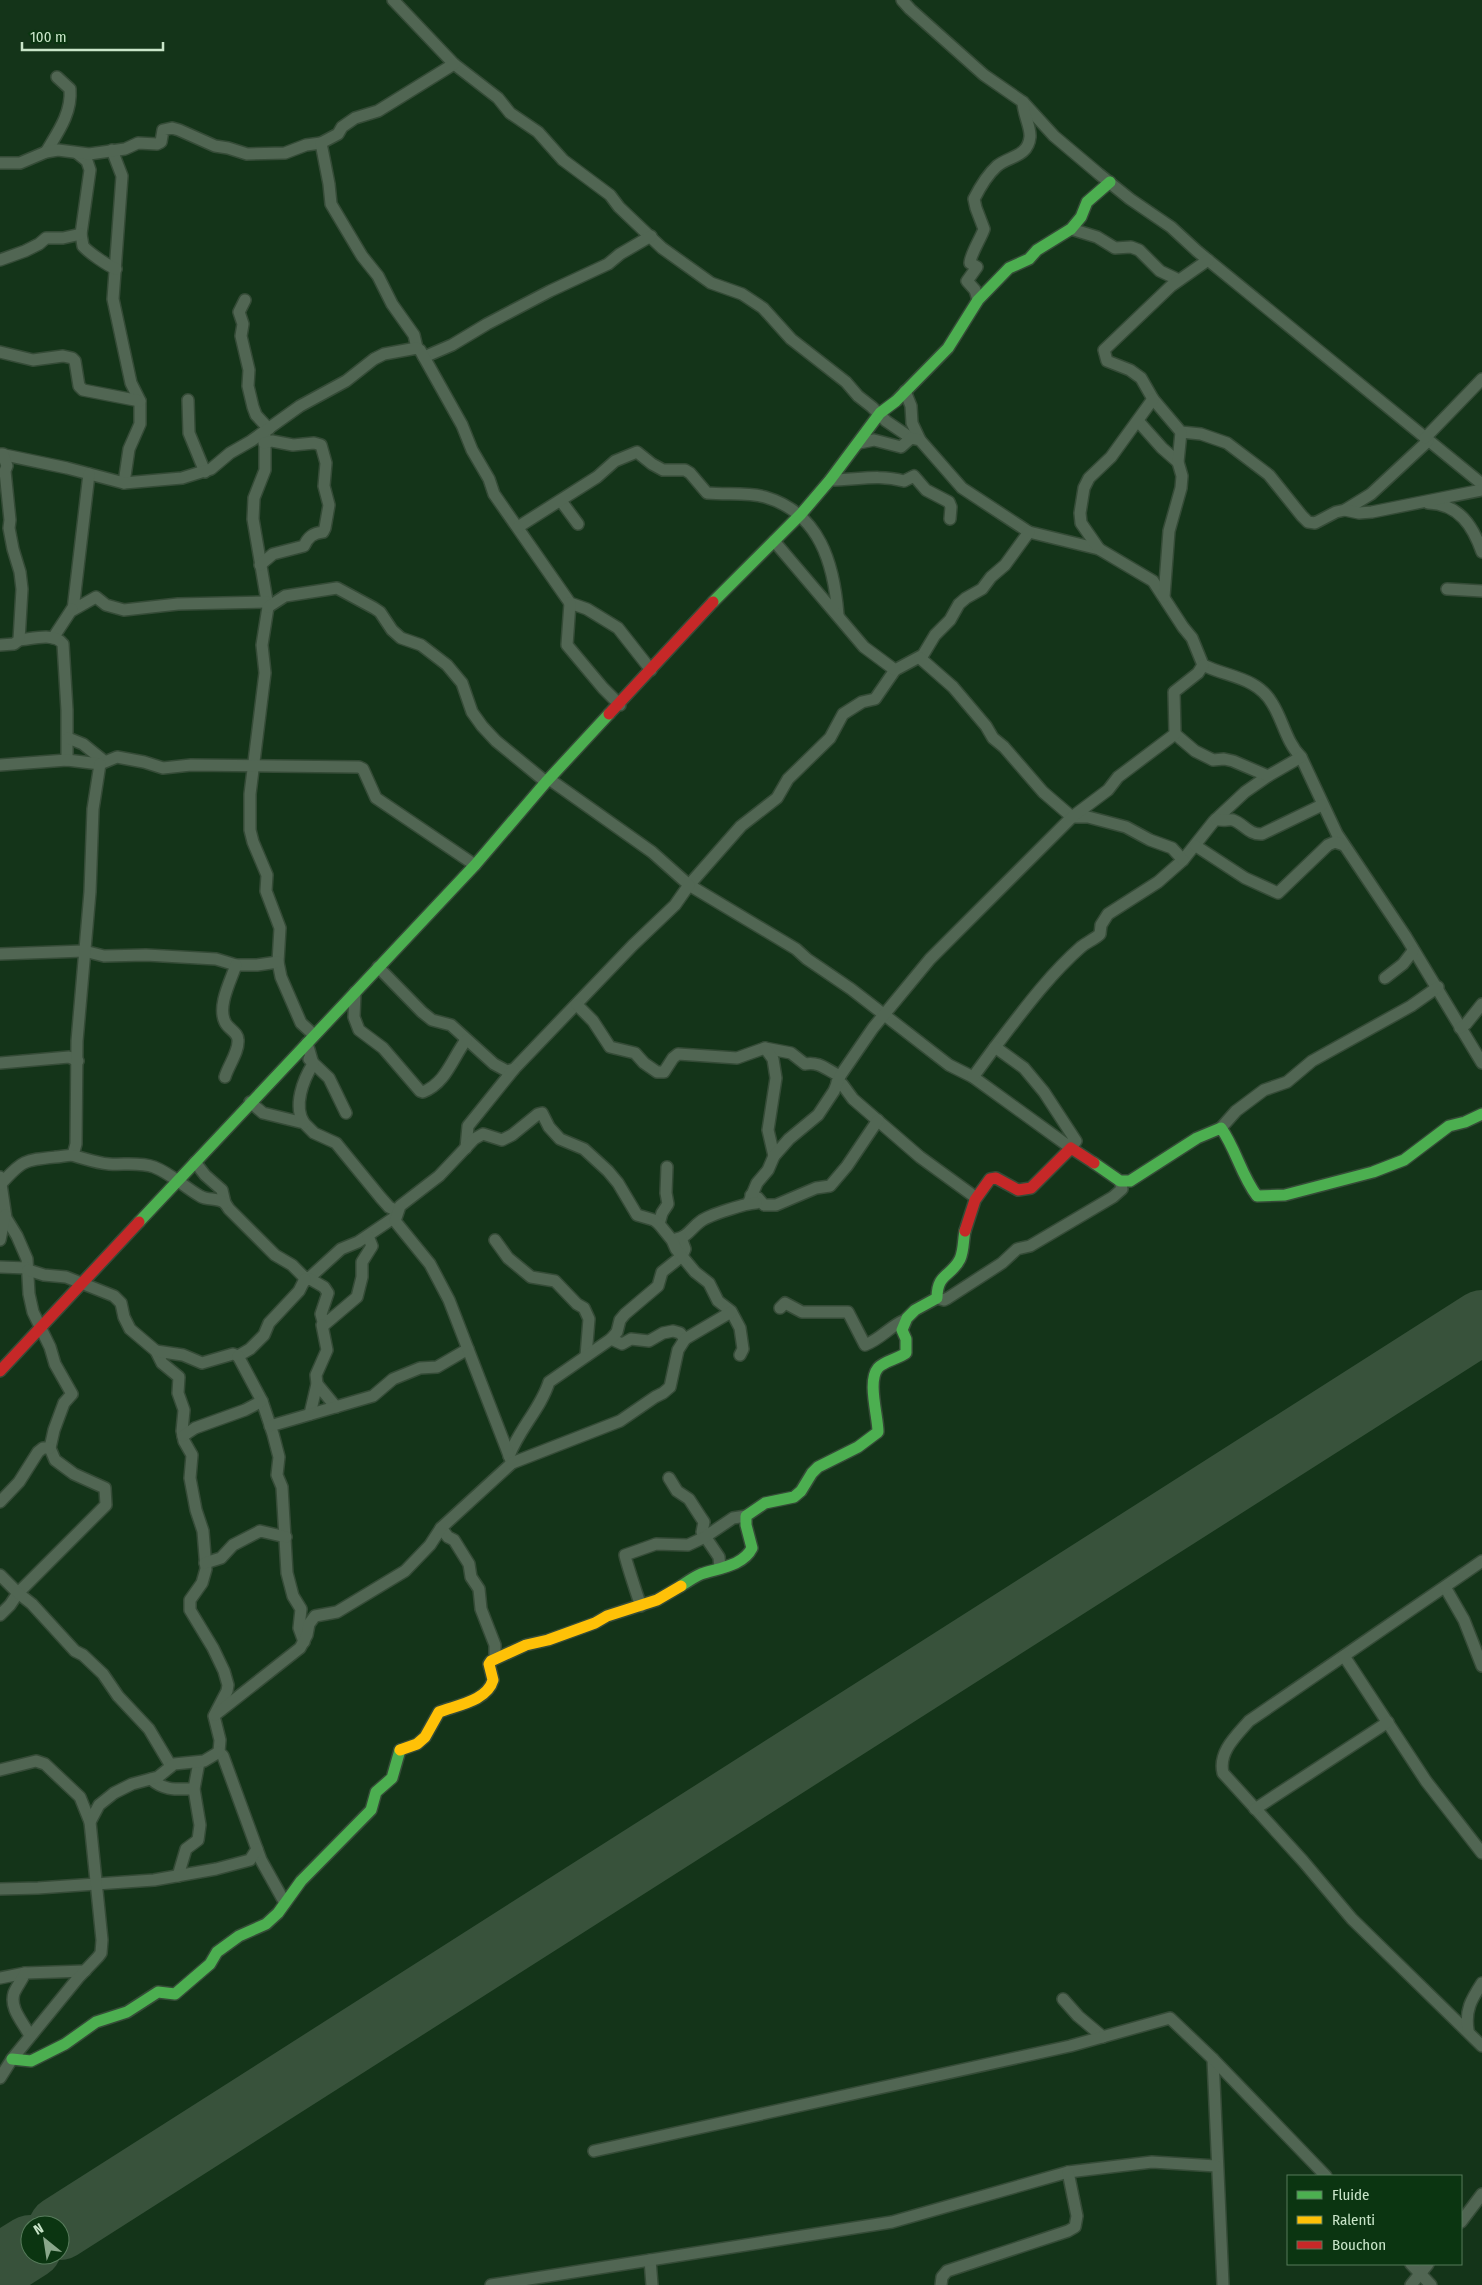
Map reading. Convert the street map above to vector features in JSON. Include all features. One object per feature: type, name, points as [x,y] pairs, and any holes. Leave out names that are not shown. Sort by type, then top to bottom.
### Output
[{"type":"street","points":[[393,0],[454,64],[498,98],[510,113],[538,132],[563,160],[610,195],[619,207],[662,248],[711,283],[742,294],[763,308],[790,339],[846,382],[858,396],[886,421],[916,439],[962,488],[1029,532],[1099,549],[1152,580],[1192,638],[1203,665],[1218,672],[1244,678],[1265,694],[1272,702],[1293,749],[1301,756],[1322,805],[1344,845],[1391,913],[1413,951],[1438,987],[1460,1028],[1482,1063]]},
{"type":"street","points":[[902,0],[984,75],[1023,102],[1054,136],[1136,204],[1171,227],[1208,260],[1482,484]]},
{"type":"street","points":[[0,163],[20,163],[46,152],[58,150],[89,154],[125,149],[138,143],[159,143],[163,130],[172,128],[191,134],[215,146],[247,154],[285,152],[306,145],[321,143],[338,134],[342,127],[356,118],[372,114],[386,107],[454,64]]},
{"type":"street","points":[[46,152],[69,112],[71,101],[70,89],[57,78]]},
{"type":"street","points":[[978,300],[974,290],[967,281],[977,268],[970,263],[970,257],[977,248],[984,229],[974,199],[995,168],[1027,148],[1030,134],[1023,115],[1023,102]]},
{"type":"street","points":[[321,143],[331,204],[362,256],[378,276],[392,304],[414,335],[421,352],[462,425],[472,450],[489,479],[494,494],[570,603],[587,609],[618,628],[652,670]]},
{"type":"street","points":[[124,483],[129,449],[140,424],[140,401],[131,382],[113,299],[121,213],[119,202],[121,169],[125,149]]},
{"type":"street","points":[[112,150],[121,169]]},
{"type":"street","points":[[77,153],[87,161],[90,170],[81,234],[86,249],[116,269]]},
{"type":"street","points":[[0,1371],[250,1102],[475,865],[548,780],[620,705],[718,596],[801,514],[830,480],[880,414],[906,391],[948,348],[978,300],[1009,268],[1029,259],[1037,250],[1054,242],[1071,229],[1081,217],[1087,202],[1110,182]]},
{"type":"street","points":[[1071,229],[1097,237],[1114,248],[1139,250],[1160,271],[1179,280]]},
{"type":"street","points":[[0,260],[25,251],[46,238],[63,238],[81,234]]},
{"type":"street","points":[[2,454],[124,483],[182,478],[205,472],[230,453],[266,435],[300,406],[346,381],[374,359],[384,354],[421,352],[452,346],[515,309],[608,264],[620,254],[651,236]]},
{"type":"street","points":[[1208,260],[1179,280],[1104,350],[1107,361],[1130,370],[1141,378],[1153,399],[1181,432],[1201,434],[1227,443],[1269,475],[1308,522],[1315,523],[1336,512],[1345,510],[1371,494],[1427,440],[1482,379]]},
{"type":"street","points":[[245,300],[239,312],[242,324],[241,336],[249,370],[248,386],[256,415],[266,435],[272,441],[293,445],[314,443],[321,445],[326,463],[324,486],[329,505],[325,528],[322,532],[316,532],[308,539],[304,546],[273,554],[260,565]]},
{"type":"street","points":[[0,352],[33,360],[69,357],[75,361],[79,386],[83,390],[140,401]]},
{"type":"street","points":[[906,391],[911,406],[912,423],[916,439]]},
{"type":"street","points":[[1099,549],[1082,523],[1080,513],[1084,488],[1089,478],[1111,457],[1153,399]]},
{"type":"street","points":[[188,400],[189,433],[205,472]]},
{"type":"street","points":[[1138,421],[1162,448],[1178,462]]},
{"type":"street","points":[[1164,597],[1168,531],[1181,488],[1182,476],[1178,462],[1181,432]]},
{"type":"street","points":[[266,435],[265,470],[254,498],[253,518],[267,600],[262,645],[265,673],[264,697],[250,794],[250,830],[267,875],[266,890],[280,928],[278,962],[281,977],[294,1011],[311,1039],[314,1064],[306,1078],[298,1108],[304,1123],[314,1133],[340,1146],[389,1208],[396,1214],[398,1225],[430,1264],[449,1300],[510,1459]]},
{"type":"street","points":[[859,443],[874,440],[901,447],[916,439]]},
{"type":"street","points":[[518,527],[597,477],[615,461],[637,452],[663,470],[686,470],[707,493],[765,497],[801,514],[820,541],[836,586],[838,615]]},
{"type":"street","points":[[2,454],[7,466],[5,472],[12,549],[20,572],[22,589],[19,640]]},
{"type":"street","points":[[53,638],[72,609],[89,474]]},
{"type":"street","points":[[830,480],[856,477],[889,477],[904,481],[914,476],[926,490],[949,502],[951,507],[950,519]]},
{"type":"street","points":[[1345,510],[1359,513],[1372,512],[1482,490]]},
{"type":"street","points":[[561,501],[578,524]]},
{"type":"street","points":[[1417,503],[1436,503],[1458,512],[1471,525],[1482,552]]},
{"type":"street","points":[[466,1148],[468,1126],[514,1069],[633,945],[675,905],[687,890],[688,885],[741,826],[777,798],[788,779],[830,738],[843,714],[862,702],[874,700],[895,670],[920,658],[959,604],[982,589],[991,576],[1006,565],[1029,532]]},
{"type":"street","points":[[774,540],[864,647],[895,670]]},
{"type":"street","points":[[72,609],[76,610],[80,605],[96,598],[106,605],[124,610],[178,604],[267,600],[337,588],[380,612],[392,630],[401,638],[421,645],[447,665],[462,683],[472,712],[496,741],[548,780],[652,852],[688,885],[796,949],[949,1065],[973,1077],[1124,1184]]},
{"type":"street","points":[[1447,589],[1482,591]]},
{"type":"street","points":[[570,603],[567,645],[620,705]]},
{"type":"street","points":[[0,644],[14,644],[19,640],[53,638],[63,644],[68,738],[67,760]]},
{"type":"street","points":[[920,658],[953,686],[986,726],[993,738],[1004,747],[1043,792],[1072,817],[1088,817],[1126,827],[1150,840],[1278,892],[1328,845],[1335,842],[1344,845]]},
{"type":"street","points":[[1203,665],[1198,673],[1174,692],[1175,734],[1195,752],[1213,760],[1224,759],[1233,761],[1268,776]]},
{"type":"street","points":[[754,1200],[757,1183],[768,1170],[774,1156],[789,1139],[818,1115],[830,1098],[838,1079],[884,1014],[956,931],[1072,817],[1108,790],[1118,777],[1175,734]]},
{"type":"street","points":[[68,738],[83,744],[102,762]]},
{"type":"street","points":[[973,1077],[1033,998],[1053,975],[1081,947],[1100,934],[1101,925],[1108,914],[1158,882],[1186,854],[1216,819],[1245,792],[1301,756]]},
{"type":"street","points":[[0,766],[67,760],[102,762],[117,757],[163,768],[191,765],[361,768],[376,798],[475,865]]},
{"type":"street","points":[[73,1155],[76,1144],[73,1059],[77,1047],[90,892],[93,810],[102,762]]},
{"type":"street","points":[[1216,819],[1223,822],[1234,821],[1255,835],[1262,834],[1322,805]]},
{"type":"street","points":[[0,954],[84,951],[104,956],[146,955],[208,958],[236,965],[278,962]]},
{"type":"street","points":[[1385,978],[1403,964],[1413,951]]},
{"type":"street","points":[[82,975],[104,956]]},
{"type":"street","points":[[226,1078],[238,1041],[236,1034],[225,1022],[223,1015],[224,1000],[236,965]]},
{"type":"street","points":[[378,967],[432,1020],[451,1025],[466,1040],[503,1070],[514,1069]]},
{"type":"street","points":[[641,1606],[625,1555],[656,1544],[688,1545],[705,1537],[733,1518],[746,1516],[754,1512],[765,1503],[791,1499],[803,1489],[808,1477],[814,1470],[877,1434],[878,1428],[874,1408],[874,1377],[878,1368],[906,1353],[906,1339],[902,1330],[905,1320],[912,1312],[937,1298],[944,1300],[948,1298],[1002,1263],[1017,1249],[1030,1246],[1113,1197],[1124,1184],[1197,1138],[1221,1128],[1236,1110],[1264,1090],[1287,1082],[1312,1061],[1397,1014],[1438,987]]},
{"type":"street","points":[[355,992],[354,1016],[359,1030],[383,1048],[420,1091],[423,1092],[436,1084],[447,1073],[452,1060],[466,1040]]},
{"type":"street","points":[[577,1004],[593,1021],[610,1047],[635,1053],[644,1063],[657,1072],[664,1072],[678,1054],[737,1058],[765,1048],[791,1053],[805,1064],[816,1062],[821,1064],[838,1079],[853,1099],[920,1157],[975,1197]]},
{"type":"street","points":[[1460,1028],[1466,1024],[1482,1004]]},
{"type":"street","points":[[937,1298],[941,1277],[957,1263],[963,1250],[968,1217],[975,1197],[993,1178],[1018,1190],[1031,1188],[1076,1141],[1044,1092],[1024,1068],[995,1047]]},
{"type":"street","points":[[765,1048],[773,1059],[776,1078],[768,1130],[774,1156]]},
{"type":"street","points":[[296,1055],[309,1059],[329,1078],[346,1112]]},
{"type":"street","points":[[0,1063],[73,1059]]},
{"type":"street","points":[[250,1102],[263,1113],[304,1123]]},
{"type":"street","points":[[214,1716],[300,1648],[304,1642],[309,1624],[315,1616],[337,1612],[405,1571],[444,1532],[510,1459],[521,1430],[528,1424],[546,1393],[549,1382],[611,1339],[617,1332],[620,1320],[658,1286],[662,1272],[682,1256],[685,1249],[677,1239],[654,1220],[637,1215],[623,1191],[608,1171],[584,1148],[560,1139],[542,1113],[502,1140],[483,1134],[474,1139],[439,1176],[400,1206],[396,1214],[368,1236],[341,1249],[308,1279],[269,1323],[264,1335],[250,1349],[238,1356]]},
{"type":"street","points":[[1221,1128],[1228,1137],[1235,1158],[1252,1191],[1257,1196],[1268,1197],[1318,1187],[1384,1168],[1413,1154],[1449,1126],[1465,1122],[1482,1114]]},
{"type":"street","points":[[754,1200],[764,1205],[776,1205],[816,1188],[830,1186],[847,1166],[878,1120]]},
{"type":"street","points":[[0,1616],[18,1594],[106,1505],[105,1488],[74,1474],[56,1460],[50,1448],[54,1430],[64,1404],[72,1394],[55,1364],[42,1327],[33,1312],[29,1294],[28,1259],[5,1214],[0,1180],[14,1168],[29,1160],[73,1155],[81,1159],[106,1164],[140,1164],[154,1167],[179,1179],[199,1196],[218,1199],[225,1203],[274,1255],[292,1265],[308,1279],[324,1288],[335,1302],[350,1305]]},
{"type":"street","points":[[195,1162],[205,1176],[222,1190],[225,1203]]},
{"type":"street","points":[[659,1224],[668,1204],[666,1193],[667,1167]]},
{"type":"street","points":[[677,1239],[707,1217],[715,1213],[741,1207],[754,1200]]},
{"type":"street","points":[[0,1240],[5,1214]]},
{"type":"street","points":[[322,1325],[326,1324],[350,1305],[360,1291],[362,1262],[372,1246],[368,1236]]},
{"type":"street","points":[[495,1240],[508,1258],[531,1276],[555,1281],[577,1304],[584,1308],[589,1319],[586,1356]]},
{"type":"street","points":[[682,1256],[695,1272],[709,1283],[718,1301],[740,1328],[743,1349],[740,1355]]},
{"type":"street","points":[[0,1266],[28,1269],[44,1276],[59,1276],[83,1282],[114,1296],[121,1303],[124,1317],[130,1329],[156,1351],[162,1363],[179,1377],[178,1393],[184,1410],[183,1436],[192,1455],[190,1478],[196,1510],[203,1531],[205,1563],[205,1577],[190,1600],[190,1610],[202,1627],[226,1679],[227,1691],[214,1716],[220,1740],[220,1752],[223,1756],[256,1856],[285,1903]]},
{"type":"street","points":[[310,1414],[317,1384],[316,1375],[327,1350],[321,1314],[328,1293]]},
{"type":"street","points":[[780,1308],[785,1303],[802,1312],[848,1312],[866,1345],[882,1338],[898,1323],[905,1320]]},
{"type":"street","points":[[510,1459],[620,1422],[663,1393],[670,1387],[678,1350],[685,1339],[727,1311]]},
{"type":"street","points":[[611,1339],[622,1344],[631,1339],[646,1341],[673,1331],[685,1339]]},
{"type":"street","points":[[270,1426],[373,1396],[393,1379],[420,1368],[437,1367],[468,1349]]},
{"type":"street","points":[[156,1351],[183,1355],[202,1364],[232,1354],[238,1356],[262,1401],[279,1458],[278,1475],[282,1487],[288,1573],[293,1596],[301,1609],[299,1628],[304,1642]]},
{"type":"street","points":[[317,1384],[336,1407]]},
{"type":"street","points":[[183,1436],[195,1428],[245,1410],[262,1401]]},
{"type":"street","points":[[0,1502],[19,1482],[38,1452],[43,1448],[50,1448]]},
{"type":"street","points":[[668,1478],[677,1491],[689,1499],[704,1522],[702,1532],[719,1557],[720,1568]]},
{"type":"street","points":[[12,2059],[31,2061],[65,2044],[96,2022],[127,2012],[158,1992],[175,1994],[210,1964],[217,1952],[240,1936],[266,1924],[302,1881],[371,1810],[379,1788],[392,1778],[398,1752],[402,1748],[417,1744],[425,1737],[439,1712],[466,1703],[491,1686],[493,1680],[489,1664],[495,1658],[526,1645],[548,1640],[595,1623],[607,1616],[657,1600],[699,1575],[736,1563],[751,1553],[746,1516]]},
{"type":"street","points":[[205,1563],[221,1558],[233,1545],[260,1531],[286,1537]]},
{"type":"street","points":[[444,1532],[454,1540],[469,1564],[472,1577],[479,1589],[481,1609],[495,1645],[495,1658]]},
{"type":"street","points":[[1482,1561],[1248,1721],[1228,1746],[1220,1762],[1223,1773],[1352,1919],[1398,1966],[1468,2030],[1482,2046]]},
{"type":"street","points":[[0,1575],[18,1594],[32,1604],[75,1651],[103,1674],[118,1696],[149,1729],[171,1766]]},
{"type":"street","points":[[1445,1587],[1464,1620],[1482,1666]]},
{"type":"street","points":[[1344,1656],[1426,1781],[1482,1853]]},
{"type":"street","points":[[1255,1809],[1388,1722]]},
{"type":"street","points":[[90,1822],[99,1805],[105,1799],[124,1788],[158,1777],[171,1766],[199,1762],[220,1752]]},
{"type":"street","points":[[0,1770],[36,1761],[45,1764],[80,1797],[90,1822],[102,1949],[95,1961],[85,1970],[30,2036],[0,2078]]},
{"type":"street","points":[[178,1876],[186,1849],[198,1840],[200,1825],[194,1789],[199,1762]]},
{"type":"street","points":[[151,1779],[158,1785],[169,1789],[194,1789]]},
{"type":"street","points":[[0,1889],[120,1883],[178,1876],[216,1869],[256,1856]]},
{"type":"street","points":[[0,1978],[26,1972],[85,1970]]},
{"type":"street","points":[[26,1972],[14,1994],[13,2002],[15,2010],[30,2036]]},
{"type":"street","points":[[1468,2030],[1466,2016],[1472,2000],[1482,1983]]},
{"type":"street","points":[[1063,1999],[1078,2016],[1103,2037]]},
{"type":"street","points":[[594,2151],[1103,2037],[1170,2018],[1213,2059],[1325,2175]]},
{"type":"street","points":[[1213,2059],[1216,2166],[1223,2285]]},
{"type":"street","points":[[490,2285],[892,2222],[1068,2172],[1152,2162],[1216,2166]]},
{"type":"street","points":[[941,2285],[942,2277],[947,2271],[1074,2227],[1077,2216],[1068,2172]]},
{"type":"street","points":[[1462,2221],[1482,2194]]},
{"type":"street","points":[[650,2260],[652,2285]]},
{"type":"street","points":[[1412,2265],[1431,2285]]},
{"type":"street","points":[[1411,2285],[1427,2265]]},
{"type":"runway","points":[[70,2222],[1482,1322]]},
{"type":"runway","points":[[0,2266],[20,2253]]},
{"type":"traffic: fast","points":[[713,602],[801,514],[830,480],[880,413],[896,401],[948,348],[978,300],[1009,268],[1029,259],[1037,250],[1071,229],[1081,217],[1087,202],[1110,182]]},
{"type":"traffic: fast","points":[[139,1222],[475,865],[546,782],[609,714]]},
{"type":"traffic: fast","points":[[1094,1163],[1120,1181],[1130,1181],[1197,1138],[1221,1128],[1251,1188],[1257,1196],[1285,1195],[1373,1172],[1404,1160],[1449,1126],[1465,1122],[1482,1114]]},
{"type":"traffic: fast","points":[[681,1586],[701,1574],[737,1563],[743,1559],[752,1548],[746,1525],[746,1516],[765,1503],[794,1497],[801,1491],[818,1467],[858,1447],[878,1432],[873,1390],[875,1374],[878,1368],[906,1353],[906,1339],[902,1330],[907,1318],[915,1310],[937,1298],[939,1284],[960,1259],[965,1231]]},
{"type":"traffic: fast","points":[[12,2059],[31,2061],[65,2044],[96,2022],[127,2012],[158,1992],[175,1994],[210,1964],[217,1952],[239,1936],[266,1924],[278,1913],[301,1881],[371,1810],[376,1792],[392,1778],[400,1750]]},
{"type":"traffic: slow","points":[[400,1750],[417,1744],[425,1737],[439,1712],[471,1701],[485,1693],[493,1680],[489,1664],[491,1661],[526,1645],[548,1640],[595,1623],[607,1616],[657,1600],[681,1586]]},
{"type":"traffic: jam","points":[[609,714],[713,602]]},
{"type":"traffic: jam","points":[[965,1231],[975,1200],[990,1179],[996,1178],[1018,1190],[1031,1188],[1071,1148],[1094,1163]]},
{"type":"traffic: jam","points":[[0,1371],[139,1222]]}]
